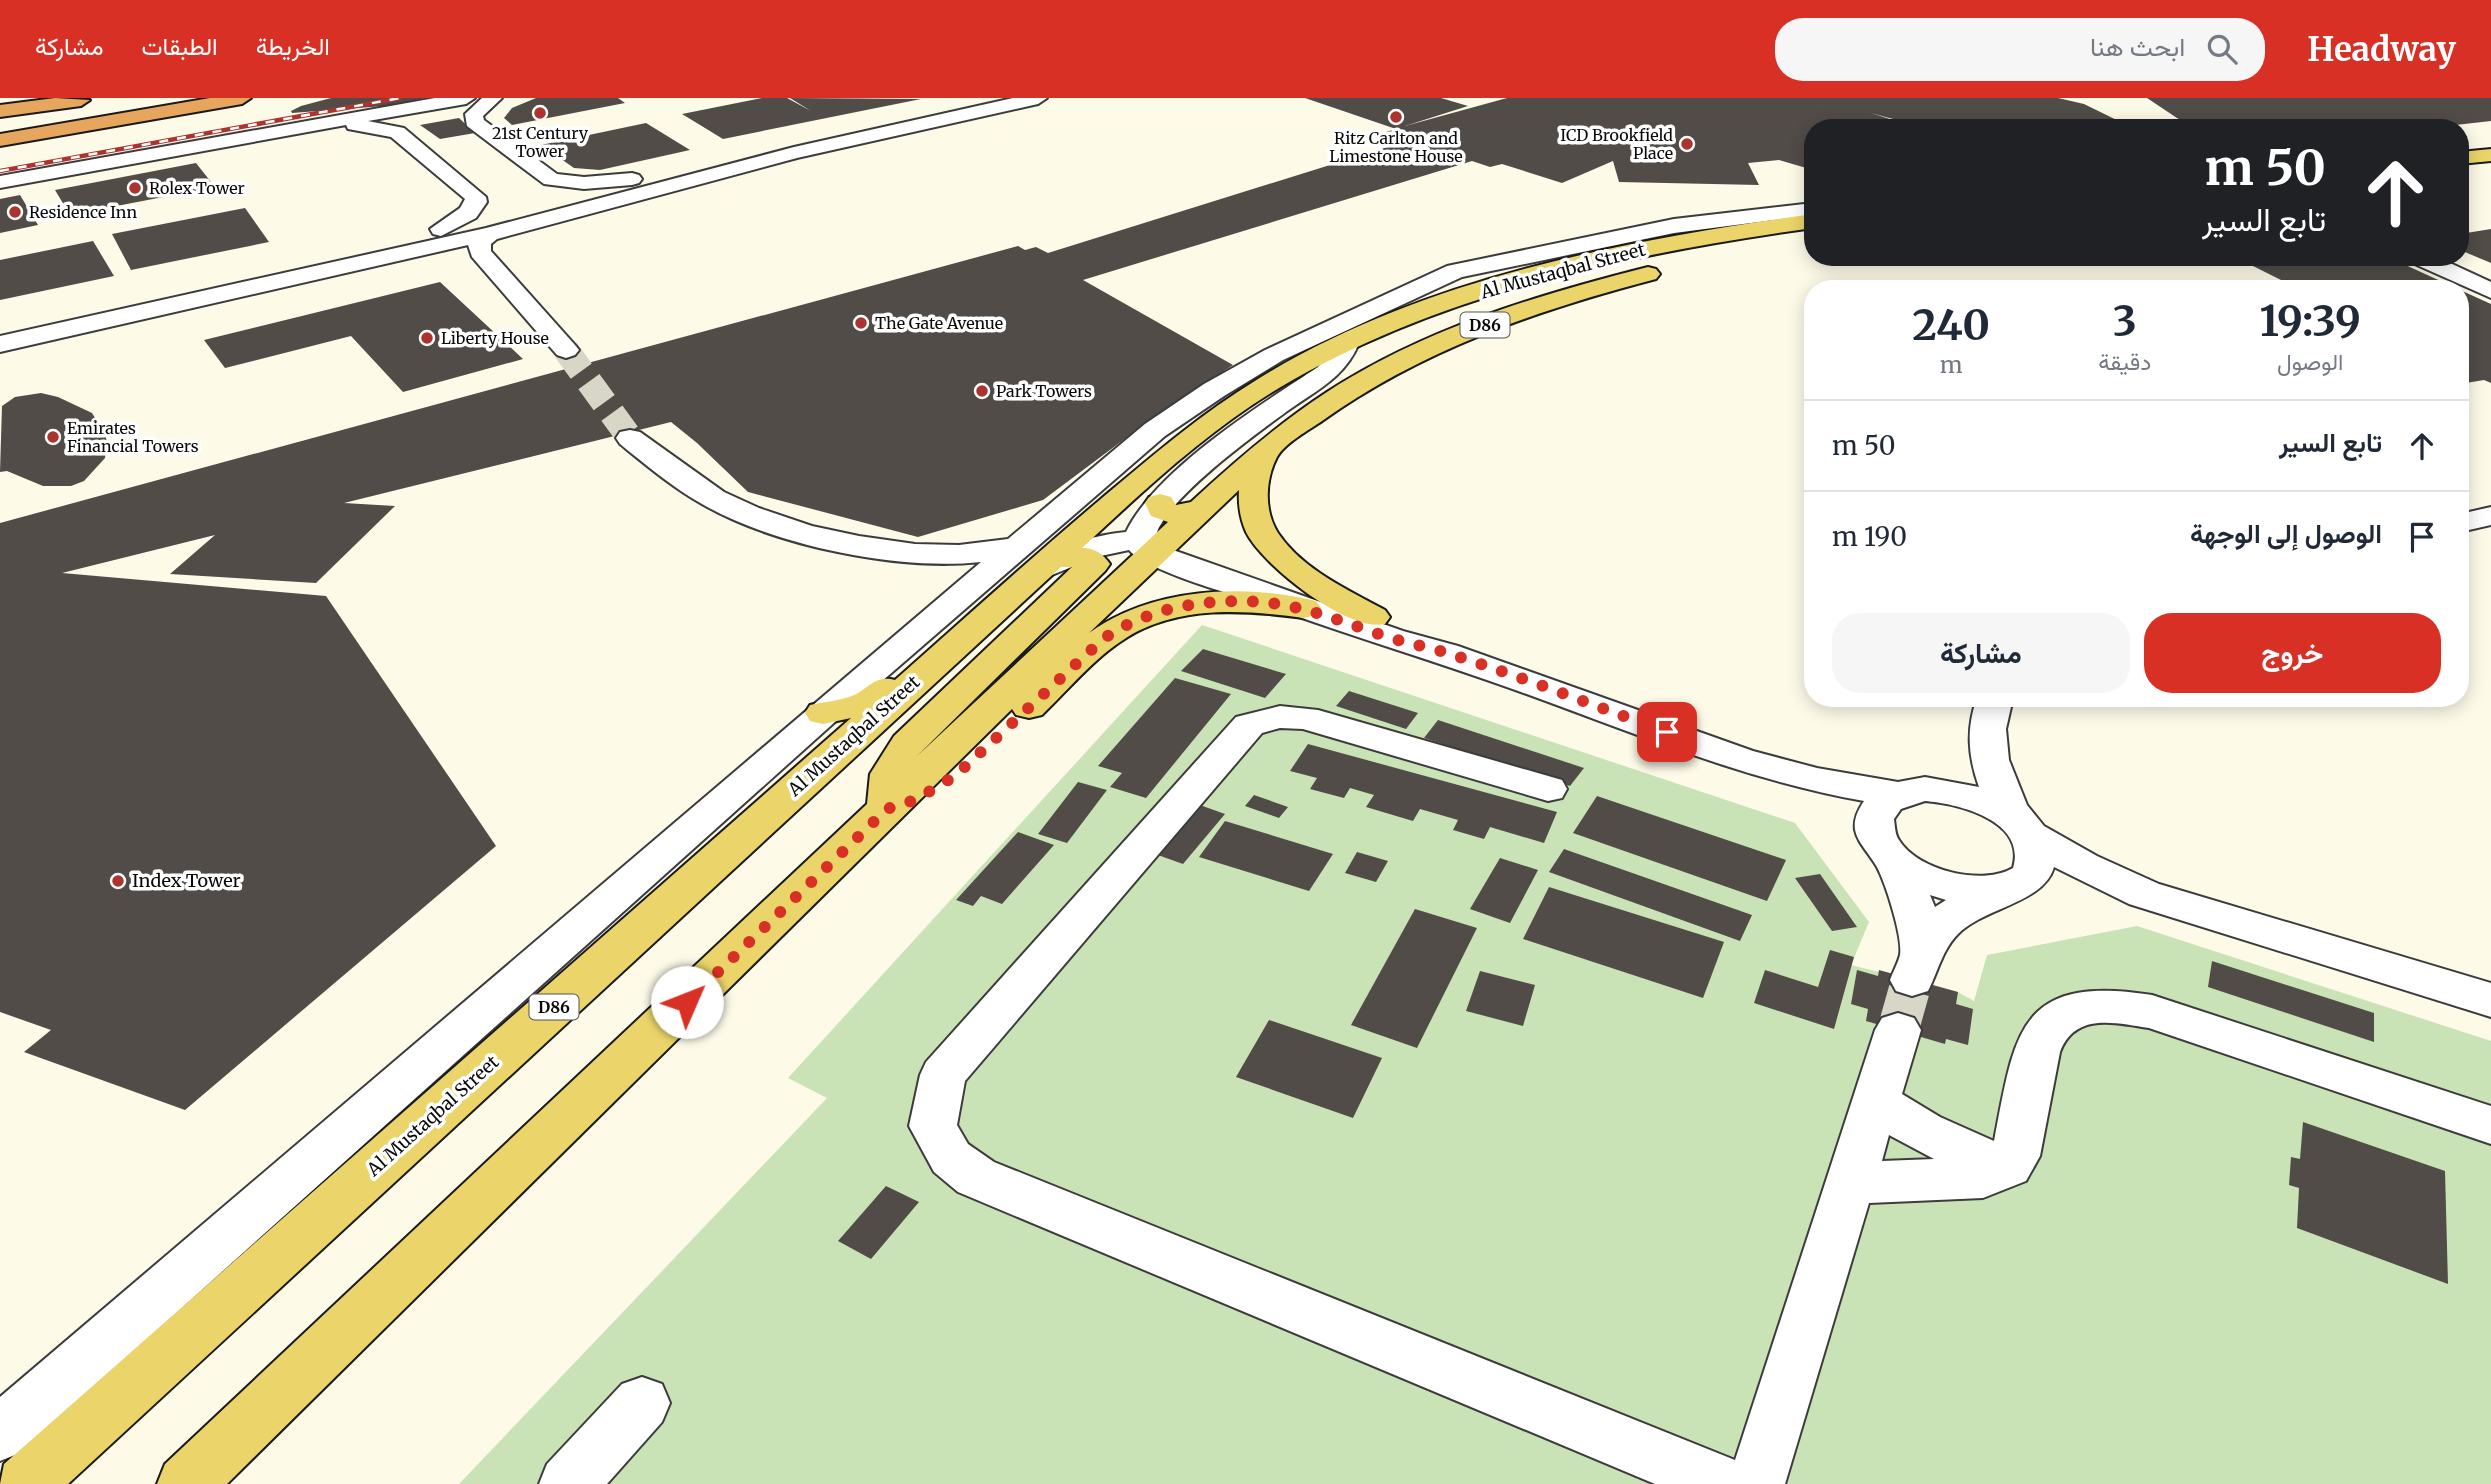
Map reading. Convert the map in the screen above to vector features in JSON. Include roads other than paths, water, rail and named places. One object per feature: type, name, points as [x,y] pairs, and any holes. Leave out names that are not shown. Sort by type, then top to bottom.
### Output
[{"type":"highway","points":[[0,114],[94,98]]},
{"type":"highway","points":[[0,114],[104,98]]},
{"type":"highway","points":[[0,139],[242,98]]},
{"type":"main road","points":[[2469,157],[2491,155]]},
{"type":"main road","points":[[2469,175],[2491,173]]},
{"type":"main road","name":"Al Mustaqbal Street","points":[[25,1484],[947,652],[1041,557],[1199,431],[1270,383],[1346,343],[1579,255],[1804,222]]},
{"type":"main road","name":"Al Mustaqbal Street","points":[[186,1484],[887,809],[1152,546],[1202,508],[1300,422],[1339,397],[1421,352],[1552,301],[1673,268],[1804,245]]},
{"type":"main road","points":[[1265,451],[1254,471],[1250,492],[1254,515],[1265,538],[1284,561],[1311,582],[1373,617]]},
{"type":"main road","points":[[1160,503],[1162,510],[1173,514],[1187,514],[1202,508]]},
{"type":"main road","points":[[1041,557],[1085,557],[1094,564],[907,744],[890,769],[885,796],[887,809],[915,800],[955,776],[1102,640],[1129,623],[1159,612],[1216,602],[1260,602],[1304,608]]},
{"type":"main road","points":[[822,713],[864,705],[917,662],[947,652]]},
{"type":"street","points":[[0,182],[466,98]]},
{"type":"street","points":[[493,98],[474,114],[474,122],[546,178],[575,183],[641,178]]},
{"type":"street","points":[[0,328],[441,229],[767,145],[983,98]]},
{"type":"street","points":[[0,344],[489,234],[714,172],[1038,98]]},
{"type":"street","points":[[322,125],[368,126],[397,132],[471,193],[476,202],[473,208],[441,229]]},
{"type":"street","points":[[0,1434],[822,713],[1041,557],[1155,430],[1214,390],[1275,355],[1443,275],[1467,268],[1579,255],[1698,222],[1804,210]]},
{"type":"street","points":[[489,234],[479,242],[480,252],[566,349]]},
{"type":"street","points":[[2437,266],[2467,280]]},
{"type":"street","points":[[2469,281],[2491,291]]},
{"type":"street","points":[[1152,546],[1147,519],[1160,503],[1249,425],[1327,373],[1340,358],[1346,343]]},
{"type":"street","points":[[630,438],[683,479],[728,506],[804,531],[873,547],[937,555],[1041,557],[1108,544],[1152,546],[1206,556],[1373,617],[1446,653]]},
{"type":"street","points":[[2469,521],[2491,516]]},
{"type":"street","points":[[1152,546],[1304,608],[1391,638],[1446,653],[1740,759],[1816,780],[1911,791],[1949,790],[1972,796],[2083,866],[2144,894],[2491,1000]]},
{"type":"street","points":[[1991,715],[1993,773],[2036,850],[2037,864],[2030,876],[1954,914],[1935,931],[1917,965],[1913,904],[1884,846],[1874,817],[1882,803],[1965,764],[1991,715]]},
{"type":"street","points":[[1548,789],[1305,718],[1280,717],[1249,725],[943,1075],[933,1126],[951,1158],[976,1177],[1724,1484]]},
{"type":"street","points":[[1740,759],[1809,792],[1884,846],[1917,875],[1946,887],[1975,892],[2010,887],[2080,887],[2144,894]]},
{"type":"street","points":[[1850,1183],[1983,1177],[1998,1174],[2009,1167],[2015,1156],[2038,1048],[2049,1024],[2075,1010],[2110,1005],[2152,1012],[2491,1125]]},
{"type":"street","points":[[1756,1484],[1898,1030]]},
{"type":"street","points":[[1875,1101],[1938,1140],[2009,1167]]},
{"type":"street","points":[[0,1397],[64,1378]]},
{"type":"street","points":[[568,1484],[642,1403]]},
{"type":"tunnel","points":[[566,350],[630,438]]},
{"type":"tunnel","points":[[1898,1030],[1912,980]]},
{"type":"railway","points":[[0,171],[400,98]]},
{"type":"place","name":"21st Century Tower","points":[[540,113]]},
{"type":"place","name":"Ritz Carlton and Limestone House","points":[[1396,117]]},
{"type":"place","name":"ICD Brookfield Place","points":[[1687,144]]},
{"type":"place","name":"Rolex Tower","points":[[135,188]]},
{"type":"place","name":"Residence Inn","points":[[15,212]]},
{"type":"place","name":"The Gate Avenue","points":[[861,323]]},
{"type":"place","name":"Liberty House","points":[[427,338]]},
{"type":"place","name":"Park Towers","points":[[982,391]]},
{"type":"place","name":"Emirates Financial Towers","points":[[53,437]]},
{"type":"place","name":"Index Tower","points":[[118,881]]}]
